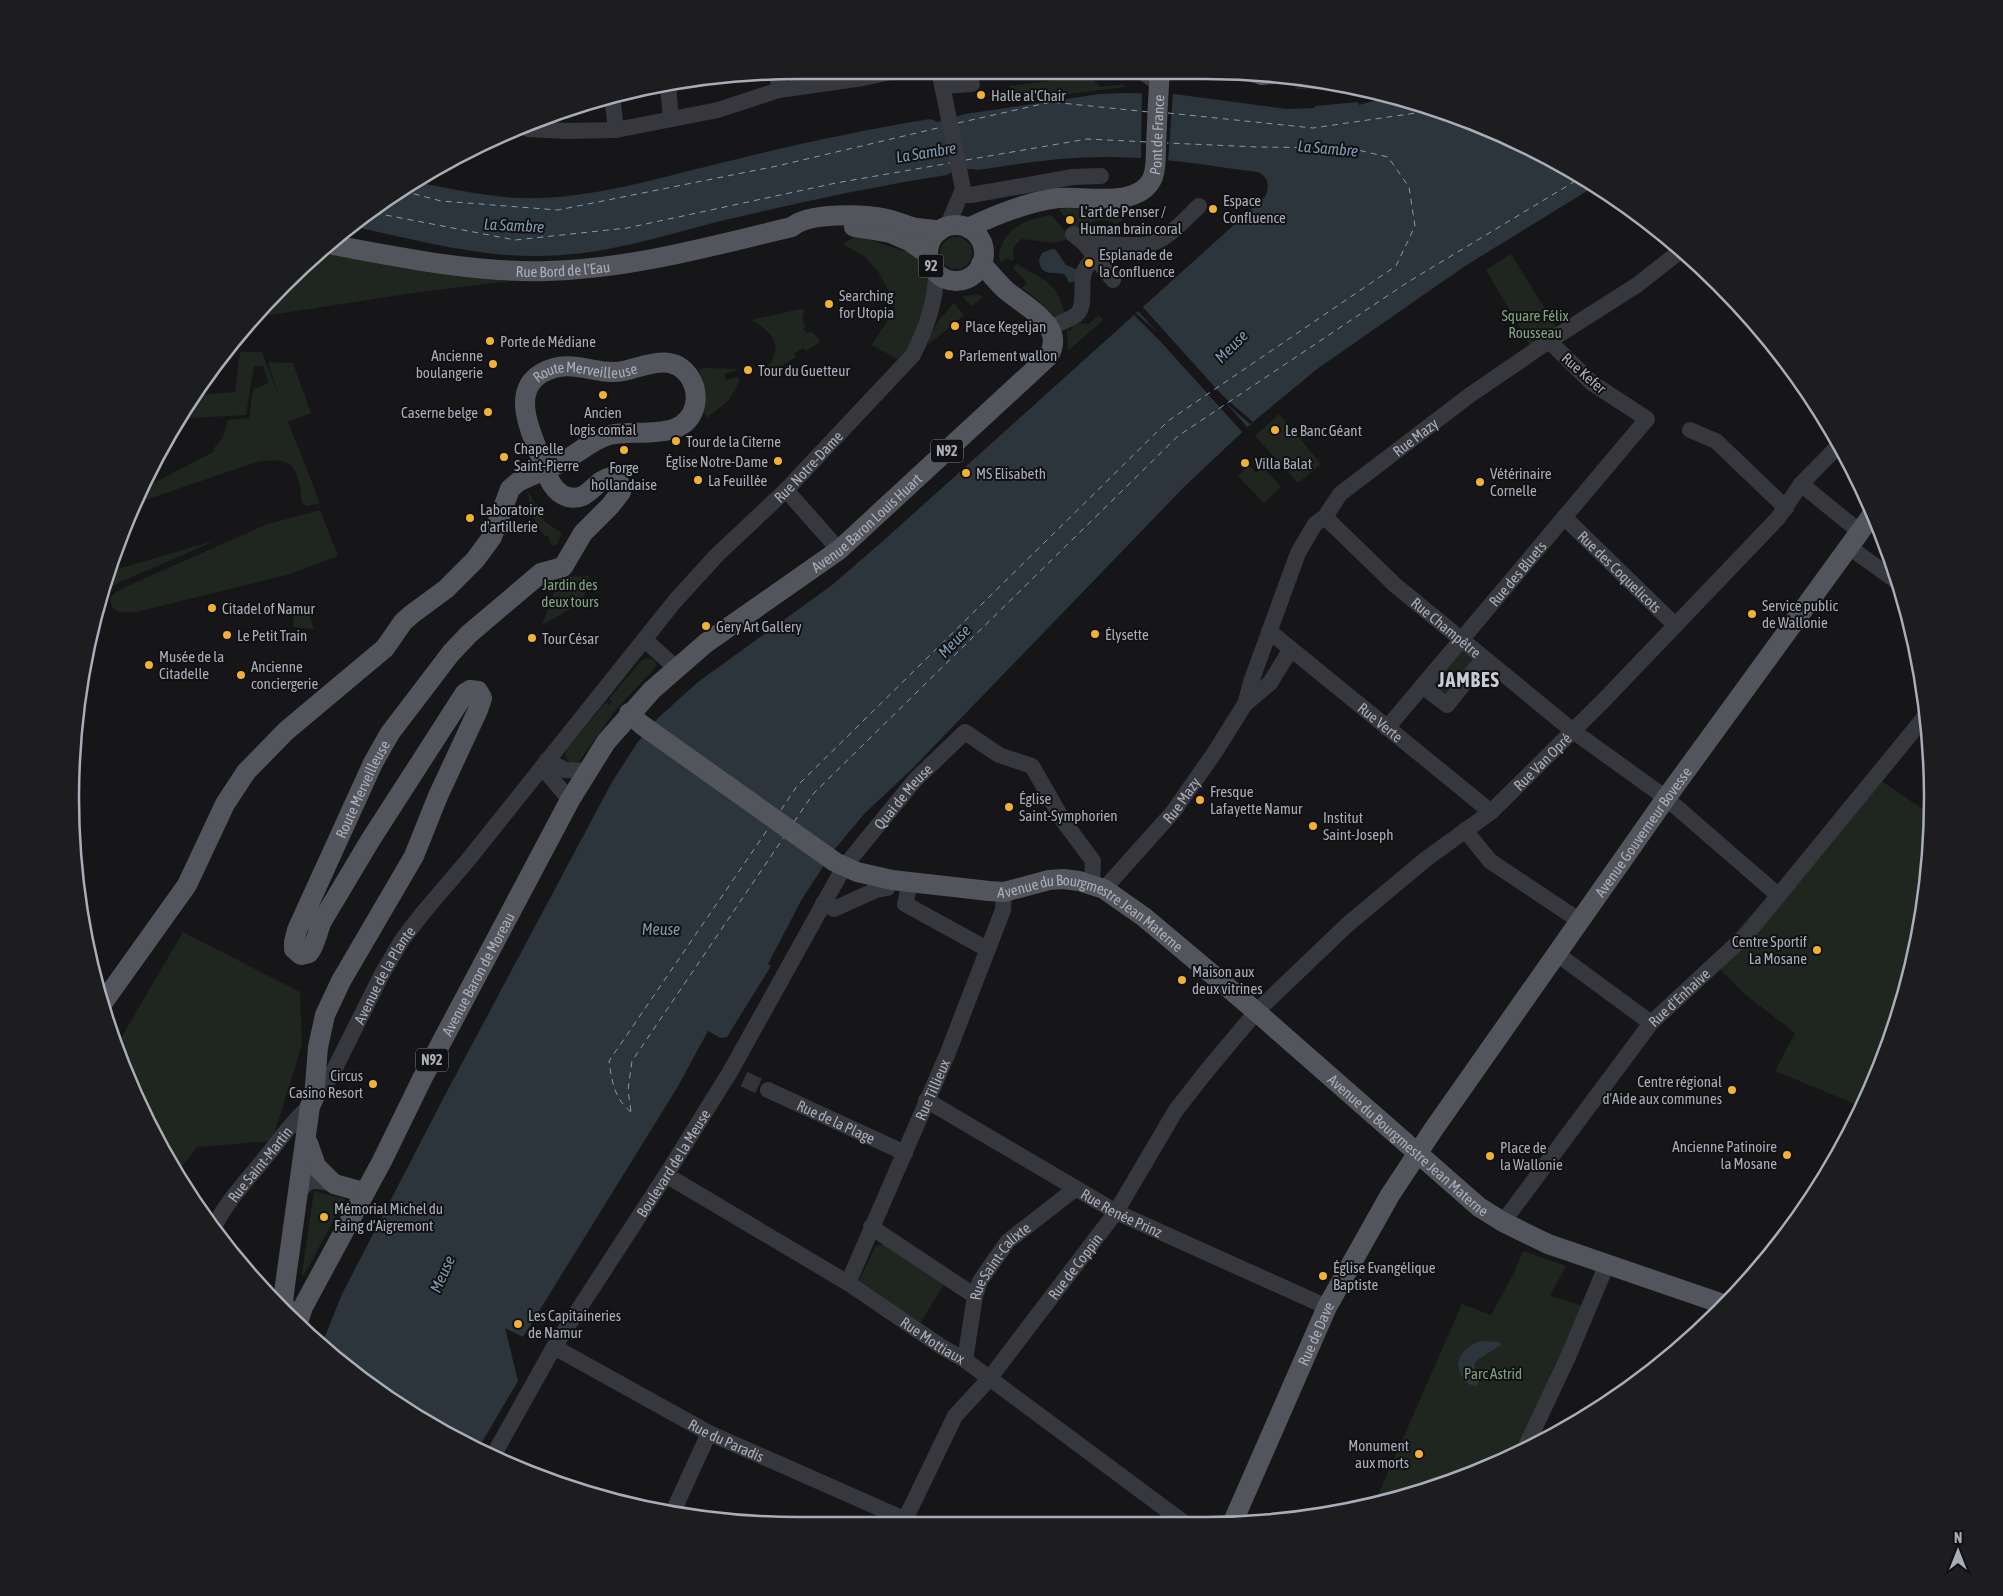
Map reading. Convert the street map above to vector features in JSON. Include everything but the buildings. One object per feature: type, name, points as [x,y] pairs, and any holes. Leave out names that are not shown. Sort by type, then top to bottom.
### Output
[{"type":"main road","name":"Pont de France","points":[[1031,204],[1058,198],[1113,198],[1128,196],[1140,192],[1150,183],[1155,167],[1160,79]]},
{"type":"main road","points":[[953,228],[1031,204]]},
{"type":"main road","points":[[982,255],[1007,221],[1024,211],[1031,204]]},
{"type":"main road","name":"Rue Bord de l'Eau","points":[[792,227],[797,223],[848,215],[886,218],[907,225],[953,228]]},
{"type":"main road","name":"Rue Bord de l'Eau","points":[[337,246],[453,266],[494,270],[546,271],[587,269],[642,262],[792,227],[819,226],[851,227],[891,233],[910,241],[928,254]]},
{"type":"main road","points":[[953,228],[977,236],[982,255]]},
{"type":"main road","name":"92","points":[[953,228],[931,240],[928,254],[929,263],[936,274],[950,281],[965,280],[975,274],[982,255]]},
{"type":"main road","name":"Avenue Baron Louis Huart","points":[[635,719],[652,690],[676,668],[706,643],[839,550],[1048,357],[1053,346],[1052,330],[1038,314],[1007,292],[982,255]]},
{"type":"main road","name":"Avenue Baron Louis Huart","points":[[965,280],[991,289],[1007,292]]},
{"type":"main road","name":"Route Merveilleuse","points":[[107,997],[187,885],[225,804],[246,772],[286,731],[389,644],[403,622],[446,589],[475,560],[492,537],[510,490],[518,482],[526,478],[545,470],[560,463],[606,436],[623,432],[668,431],[682,425],[691,414],[695,405],[696,391],[684,369],[665,362],[651,363],[620,372],[570,366],[556,367],[543,372],[533,380],[529,387],[526,401],[527,426],[545,470],[548,477],[555,489],[567,497],[579,497],[590,492],[604,479],[611,477],[619,482],[621,492],[583,533],[563,567],[541,573],[456,647],[390,733],[373,763],[297,930],[294,945],[296,952],[301,954],[306,954],[312,950],[322,921],[352,868],[461,699],[470,690],[480,693],[481,700],[478,710],[438,796],[414,856],[341,980],[325,1015],[318,1048],[312,1102]]},
{"type":"main road","name":"Avenue Gouverneur Bovesse","points":[[1419,1153],[1666,798],[1869,520]]},
{"type":"main road","name":"Avenue Baron de Moreau","points":[[297,1315],[382,1161],[423,1077],[586,771],[606,742],[635,719]]},
{"type":"main road","name":"Avenue du Bourgmestre Jean Materne","points":[[635,719],[839,865],[888,879],[1004,892],[1049,880],[1063,879],[1098,886],[1144,917],[1419,1153],[1478,1207],[1502,1222],[1548,1244],[1718,1302]]},
{"type":"main road","points":[[297,1314],[285,1285],[312,1102]]},
{"type":"main road","points":[[306,1138],[316,1166],[334,1184],[364,1192]]},
{"type":"main road","name":"Rue de Dave","points":[[1235,1516],[1326,1307],[1390,1195],[1419,1153]]},
{"type":"street","points":[[778,79],[780,90]]},
{"type":"street","points":[[535,129],[566,131],[616,130],[718,110],[780,90],[856,79]]},
{"type":"street","points":[[941,79],[963,189],[953,228]]},
{"type":"street","points":[[946,79],[972,84]]},
{"type":"street","points":[[668,91],[671,118]]},
{"type":"street","points":[[613,103],[616,130]]},
{"type":"street","points":[[959,199],[1041,182],[1074,177],[1101,176]]},
{"type":"street","points":[[1113,280],[1078,239],[1142,245],[1153,243],[1163,238],[1199,206]]},
{"type":"street","name":"Rue Mazy","points":[[1098,886],[1173,812],[1215,752],[1245,704],[1269,631],[1298,553],[1315,524],[1325,517],[1340,494],[1470,395],[1549,341],[1637,285],[1676,254]]},
{"type":"street","points":[[1058,324],[1077,315],[1082,308],[1081,287],[1089,262],[1095,259]]},
{"type":"street","name":"Rue Notre-Dame","points":[[607,686],[675,601],[717,555],[786,490],[913,356],[925,328],[936,284],[936,274]]},
{"type":"street","name":"Rue Kefer","points":[[1549,341],[1592,383],[1647,419]]},
{"type":"street","name":"Rue des Bluets","points":[[1387,728],[1647,419]]},
{"type":"street","points":[[1690,430],[1716,441],[1786,508]]},
{"type":"street","name":"Rue Van Opré","points":[[1256,1012],[1347,925],[1426,859],[1490,812],[1573,731],[1675,625],[1786,508],[1801,484],[1834,450]]},
{"type":"street","points":[[1801,484],[1887,572]]},
{"type":"street","points":[[786,490],[839,550]]},
{"type":"street","name":"Rue Champêtre","points":[[1325,517],[1395,585],[1573,731],[1666,798],[1778,895]]},
{"type":"street","name":"Rue des Coquelicots","points":[[1564,517],[1675,625]]},
{"type":"street","name":"Rue Verte","points":[[1269,631],[1490,812]]},
{"type":"street","points":[[645,640],[676,668]]},
{"type":"street","name":"Rue Mazy","points":[[1245,704],[1270,683],[1291,649]]},
{"type":"street","points":[[1422,686],[1447,705],[1484,658]]},
{"type":"street","name":"Avenue de la Plante","points":[[312,1102],[342,1059],[382,974],[402,940],[607,686]]},
{"type":"street","name":"Rue d'Enhaive","points":[[1502,1222],[1651,1023],[1747,934],[1920,723]]},
{"type":"street","name":"Quai de Meuse","points":[[839,865],[916,780],[965,732],[999,754],[1032,766],[1064,822],[1093,861],[1098,886]]},
{"type":"street","points":[[545,764],[565,770],[586,771]]},
{"type":"street","points":[[545,764],[570,800]]},
{"type":"street","points":[[1465,830],[1490,861],[1580,921]]},
{"type":"street","name":"Boulevard de la Meuse","points":[[496,1450],[554,1347],[666,1175],[737,1076],[823,903],[839,865]]},
{"type":"street","points":[[823,903],[834,909],[876,890],[887,888],[888,879]]},
{"type":"street","points":[[910,882],[905,904],[987,949]]},
{"type":"street","name":"Rue Tillieux","points":[[848,1283],[947,1055],[1003,910],[1004,892]]},
{"type":"street","points":[[1557,954],[1651,1023]]},
{"type":"street","name":"Rue de Coppin","points":[[905,1517],[955,1416],[989,1379],[1116,1212],[1176,1110],[1256,1012]]},
{"type":"street","name":"Rue de la Plage","points":[[768,1090],[905,1153]]},
{"type":"street","name":"Rue Renée Prinz","points":[[926,1100],[1116,1212],[1326,1307]]},
{"type":"street","name":"Rue Saint-Martin","points":[[217,1221],[254,1171],[312,1102]]},
{"type":"street","name":"Rue Mottiaux","points":[[666,1175],[848,1283],[942,1347],[965,1360],[1176,1517]]},
{"type":"street","points":[[299,1193],[305,1184],[313,1180],[334,1184]]},
{"type":"street","name":"Rue Saint-Calixte","points":[[965,1360],[975,1296],[980,1281],[1008,1241],[1075,1189]]},
{"type":"street","points":[[871,1227],[975,1296]]},
{"type":"street","points":[[1529,1440],[1568,1357],[1607,1264]]},
{"type":"street","name":"Rue du Paradis","points":[[554,1347],[709,1433],[892,1517]]},
{"type":"street","points":[[676,1506],[709,1433]]},
{"type":"green space","points":[[1062,79],[1093,79],[1100,87],[1124,84],[1125,87],[1012,101],[1010,86]]},
{"type":"green space","points":[[1245,80],[1280,83],[1251,83]]},
{"type":"green space","points":[[1295,85],[1320,89],[1318,89],[1295,89]]},
{"type":"green space","points":[[1131,208],[1127,214],[1124,212],[1120,217],[1123,220],[1116,224],[1105,220],[1095,221],[1076,233],[1059,209]]},
{"type":"green space","points":[[1049,215],[1071,238],[1055,243],[1022,239],[1014,248],[1014,260],[1010,261],[1009,258],[1003,260],[1004,263],[1001,262],[999,257],[1000,251],[1009,233],[1020,225]]},
{"type":"green space","points":[[1129,225],[1146,227],[1153,233],[1142,234],[1132,232],[1125,229]]},
{"type":"green space","points":[[857,236],[914,254],[919,258],[930,286],[912,349],[900,360],[871,345],[894,312],[895,302],[879,273],[864,256],[842,244]]},
{"type":"green space","points":[[956,237],[967,242],[972,253],[967,264],[956,269],[945,264],[940,253],[945,242]]},
{"type":"green space","points":[[330,252],[535,278],[420,292],[264,316],[289,289]]},
{"type":"green space","name":"Square Félix Rousseau","points":[[1511,254],[1557,328],[1531,347],[1486,270]]},
{"type":"green space","points":[[1017,264],[1042,278],[1054,289],[1062,304],[1065,315],[1054,316],[1038,300],[1022,288],[1027,283],[1013,268]]},
{"type":"green space","points":[[979,295],[983,297],[971,306],[962,296]]},
{"type":"green space","points":[[954,303],[964,315],[929,344],[926,342],[939,320]]},
{"type":"green space","points":[[800,309],[804,310],[802,321],[806,326],[803,329],[808,333],[811,331],[820,342],[806,351],[803,348],[794,354],[796,357],[765,376],[775,352],[774,340],[762,327],[751,320]]},
{"type":"green space","points":[[1099,315],[1103,320],[1068,351],[1067,329],[1071,331],[1074,323],[1089,324]]},
{"type":"green space","points":[[240,352],[262,352],[279,398],[268,362],[293,363],[311,413],[288,422],[320,503],[307,506],[302,503],[299,481],[292,466],[286,462],[278,461],[254,463],[143,500],[151,484],[215,451],[214,448],[223,437],[228,420],[249,418],[253,389],[269,383],[263,366],[254,366],[246,415],[187,419],[202,395],[235,392]]},
{"type":"green space","points":[[703,368],[736,369],[724,374],[726,380],[738,377],[740,380],[729,400],[708,417],[706,417],[704,412],[706,391],[699,370]]},
{"type":"green space","points":[[1279,414],[1321,464],[1298,483],[1255,436]]},
{"type":"green space","points":[[1249,465],[1256,473],[1263,467],[1281,487],[1264,503],[1238,476]]},
{"type":"green space","points":[[528,493],[545,522],[562,533],[557,544],[552,546],[548,536],[545,536],[535,521]]},
{"type":"green space","points":[[320,510],[338,556],[290,574],[136,612],[116,610],[111,603],[110,598],[123,588],[265,525]]},
{"type":"green space","points":[[217,540],[111,588],[116,569]]},
{"type":"green space","name":"Jardin des deux tours","points":[[589,576],[583,602],[542,625],[560,577]]},
{"type":"green space","points":[[294,611],[309,613],[314,629],[293,627]]},
{"type":"green space","points":[[1460,649],[1473,660],[1447,698],[1427,685]]},
{"type":"green space","points":[[646,658],[654,660],[655,668],[617,708],[578,763],[570,763],[565,755],[567,749],[606,702],[609,705],[612,702],[609,699],[640,662]]},
{"type":"green space","points":[[1874,776],[1921,808],[1924,805],[1923,845],[1918,892],[1900,984],[1870,1073],[1855,1105],[1775,1071],[1795,1033],[1742,992],[1711,960]]},
{"type":"green space","points":[[183,932],[300,992],[302,1045],[272,1141],[197,1147],[181,1168],[153,1116],[133,1073],[121,1039]]},
{"type":"green space","points":[[314,1191],[345,1199],[304,1275],[302,1274]]},
{"type":"green space","points":[[887,1244],[946,1281],[919,1325],[858,1282],[876,1246]]},
{"type":"green space","name":"Parc Astrid","points":[[1523,1251],[1566,1266],[1550,1296],[1587,1307],[1522,1444],[1480,1463],[1436,1479],[1378,1496],[1462,1304],[1491,1315],[1514,1273]]},
{"type":"water","name":"Meuse","points":[[1100,94],[1174,94],[1287,109],[1315,108],[1315,106],[1358,102],[1359,105],[1377,100],[1436,117],[1480,133],[1523,153],[1589,190],[1465,266],[1317,369],[1253,422],[1185,486],[911,770],[865,813],[834,850],[802,899],[768,964],[771,966],[727,1037],[721,1038],[708,1031],[677,1088],[523,1337],[505,1328],[518,1381],[481,1443],[438,1421],[398,1396],[360,1369],[324,1339],[342,1294],[444,1097],[612,782],[637,743],[658,718],[698,682],[832,585],[883,541],[1265,197],[1268,183],[1262,174],[1258,172],[1167,160],[1130,157],[1062,159],[978,170],[958,170],[947,175],[862,190],[778,208],[608,249],[562,255],[516,256],[470,251],[359,228],[424,184],[479,194],[527,198],[589,193],[878,128],[930,119],[938,122],[965,114]]},
{"type":"water","points":[[1052,249],[1056,250],[1066,265],[1081,271],[1083,278],[1069,283],[1064,274],[1044,271],[1039,260],[1042,253]]},
{"type":"water","points":[[1482,1341],[1499,1342],[1501,1345],[1477,1360],[1474,1365],[1479,1382],[1476,1386],[1465,1381],[1458,1363],[1461,1355],[1467,1349]]},
{"type":"pier","points":[[1142,91],[1173,92],[1168,163],[1141,161]]},
{"type":"pier","points":[[1141,305],[1222,395],[1253,422],[1250,424],[1226,403],[1249,429],[1243,433],[1161,342],[1134,315],[1136,313],[1157,332],[1136,309]]},
{"type":"ferry route","points":[[958,123],[1051,102],[1149,112]]},
{"type":"ferry route","points":[[1168,113],[1313,128],[1418,112]]},
{"type":"ferry route","points":[[410,193],[441,201],[558,210],[777,166],[942,127]]},
{"type":"ferry route","points":[[966,160],[1087,139],[1148,142]]},
{"type":"ferry route","points":[[781,810],[797,786],[1168,421],[1396,266],[1415,226],[1409,187],[1388,157],[1349,148],[1167,143]]},
{"type":"ferry route","points":[[379,214],[515,240],[627,228],[836,183],[950,163]]},
{"type":"ferry route","points":[[794,822],[813,794],[1178,436],[1408,282],[1575,181]]},
{"type":"ferry route","points":[[631,1112],[617,1095],[609,1061],[770,826]]},
{"type":"ferry route","points":[[631,1111],[628,1090],[632,1061],[784,837]]},
{"type":"tunnel","points":[[744,1079],[768,1090]]},
{"type":"place","name":"Halle al'Chair","points":[[981,95]]},
{"type":"place","name":"Espace Confluence","points":[[1213,209]]},
{"type":"place","name":"L'art de Penser / Human brain coral","points":[[1070,220]]},
{"type":"place","name":"Esplanade de la Confluence","points":[[1089,263]]},
{"type":"place","name":"Searching for Utopia","points":[[829,304]]},
{"type":"place","name":"Place Kegeljan","points":[[955,326]]},
{"type":"place","name":"Porte de Médiane","points":[[490,341]]},
{"type":"place","name":"Parlement wallon","points":[[949,355]]},
{"type":"place","name":"Ancienne boulangerie","points":[[493,364]]},
{"type":"place","name":"Tour du Guetteur","points":[[748,370]]},
{"type":"place","name":"Ancien logis comtal","points":[[603,395]]},
{"type":"place","name":"Caserne belge","points":[[488,412]]},
{"type":"place","name":"Le Banc Géant","points":[[1275,430]]},
{"type":"place","name":"Tour de la Citerne","points":[[676,441]]},
{"type":"place","name":"Forge hollandaise","points":[[624,450]]},
{"type":"place","name":"Chapelle Saint-Pierre","points":[[504,457]]},
{"type":"place","name":"Église Notre-Dame","points":[[778,461]]},
{"type":"place","name":"Villa Balat","points":[[1245,463]]},
{"type":"place","name":"MS Elisabeth","points":[[966,473]]},
{"type":"place","name":"La Feuillée","points":[[698,480]]},
{"type":"place","name":"Vétérinaire Cornelle","points":[[1480,482]]},
{"type":"place","name":"Laboratoire d'artillerie","points":[[470,518]]},
{"type":"place","name":"Citadel of Namur","points":[[212,608]]},
{"type":"place","name":"Service public de Wallonie","points":[[1752,614]]},
{"type":"place","name":"Gery Art Gallery","points":[[706,626]]},
{"type":"place","name":"Élysette","points":[[1095,634]]},
{"type":"place","name":"Le Petit Train","points":[[227,635]]},
{"type":"place","name":"Tour César","points":[[532,638]]},
{"type":"place","name":"Musée de la Citadelle","points":[[149,665]]},
{"type":"place","name":"Ancienne conciergerie","points":[[241,675]]},
{"type":"place","name":"Fresque Lafayette Namur","points":[[1200,800]]},
{"type":"place","name":"Église Saint-Symphorien","points":[[1009,807]]},
{"type":"place","name":"Institut Saint-Joseph","points":[[1313,826]]},
{"type":"place","name":"Centre Sportif La Mosane","points":[[1817,950]]},
{"type":"place","name":"Maison aux deux vitrines","points":[[1182,980]]},
{"type":"place","name":"Circus Casino Resort","points":[[373,1084]]},
{"type":"place","name":"Centre régional d'Aide aux communes","points":[[1732,1090]]},
{"type":"place","name":"Ancienne Patinoire la Mosane","points":[[1787,1155]]},
{"type":"place","name":"Place de la Wallonie","points":[[1490,1156]]},
{"type":"place","name":"Mémorial Michel du Faing d’Aigremont","points":[[324,1217]]},
{"type":"place","name":"Église Evangélique Baptiste","points":[[1323,1276]]},
{"type":"place","name":"Les Capitaineries de Namur","points":[[518,1324]]},
{"type":"place","name":"Monument aux morts","points":[[1419,1454]]},
{"type":"district","name":"JAMBES","points":[[1469,679]]},
{"type":"water label","name":"La Sambre","points":[[1328,148]]},
{"type":"water label","name":"La Sambre","points":[[926,152]]},
{"type":"water label","name":"La Sambre","points":[[514,225]]}]
